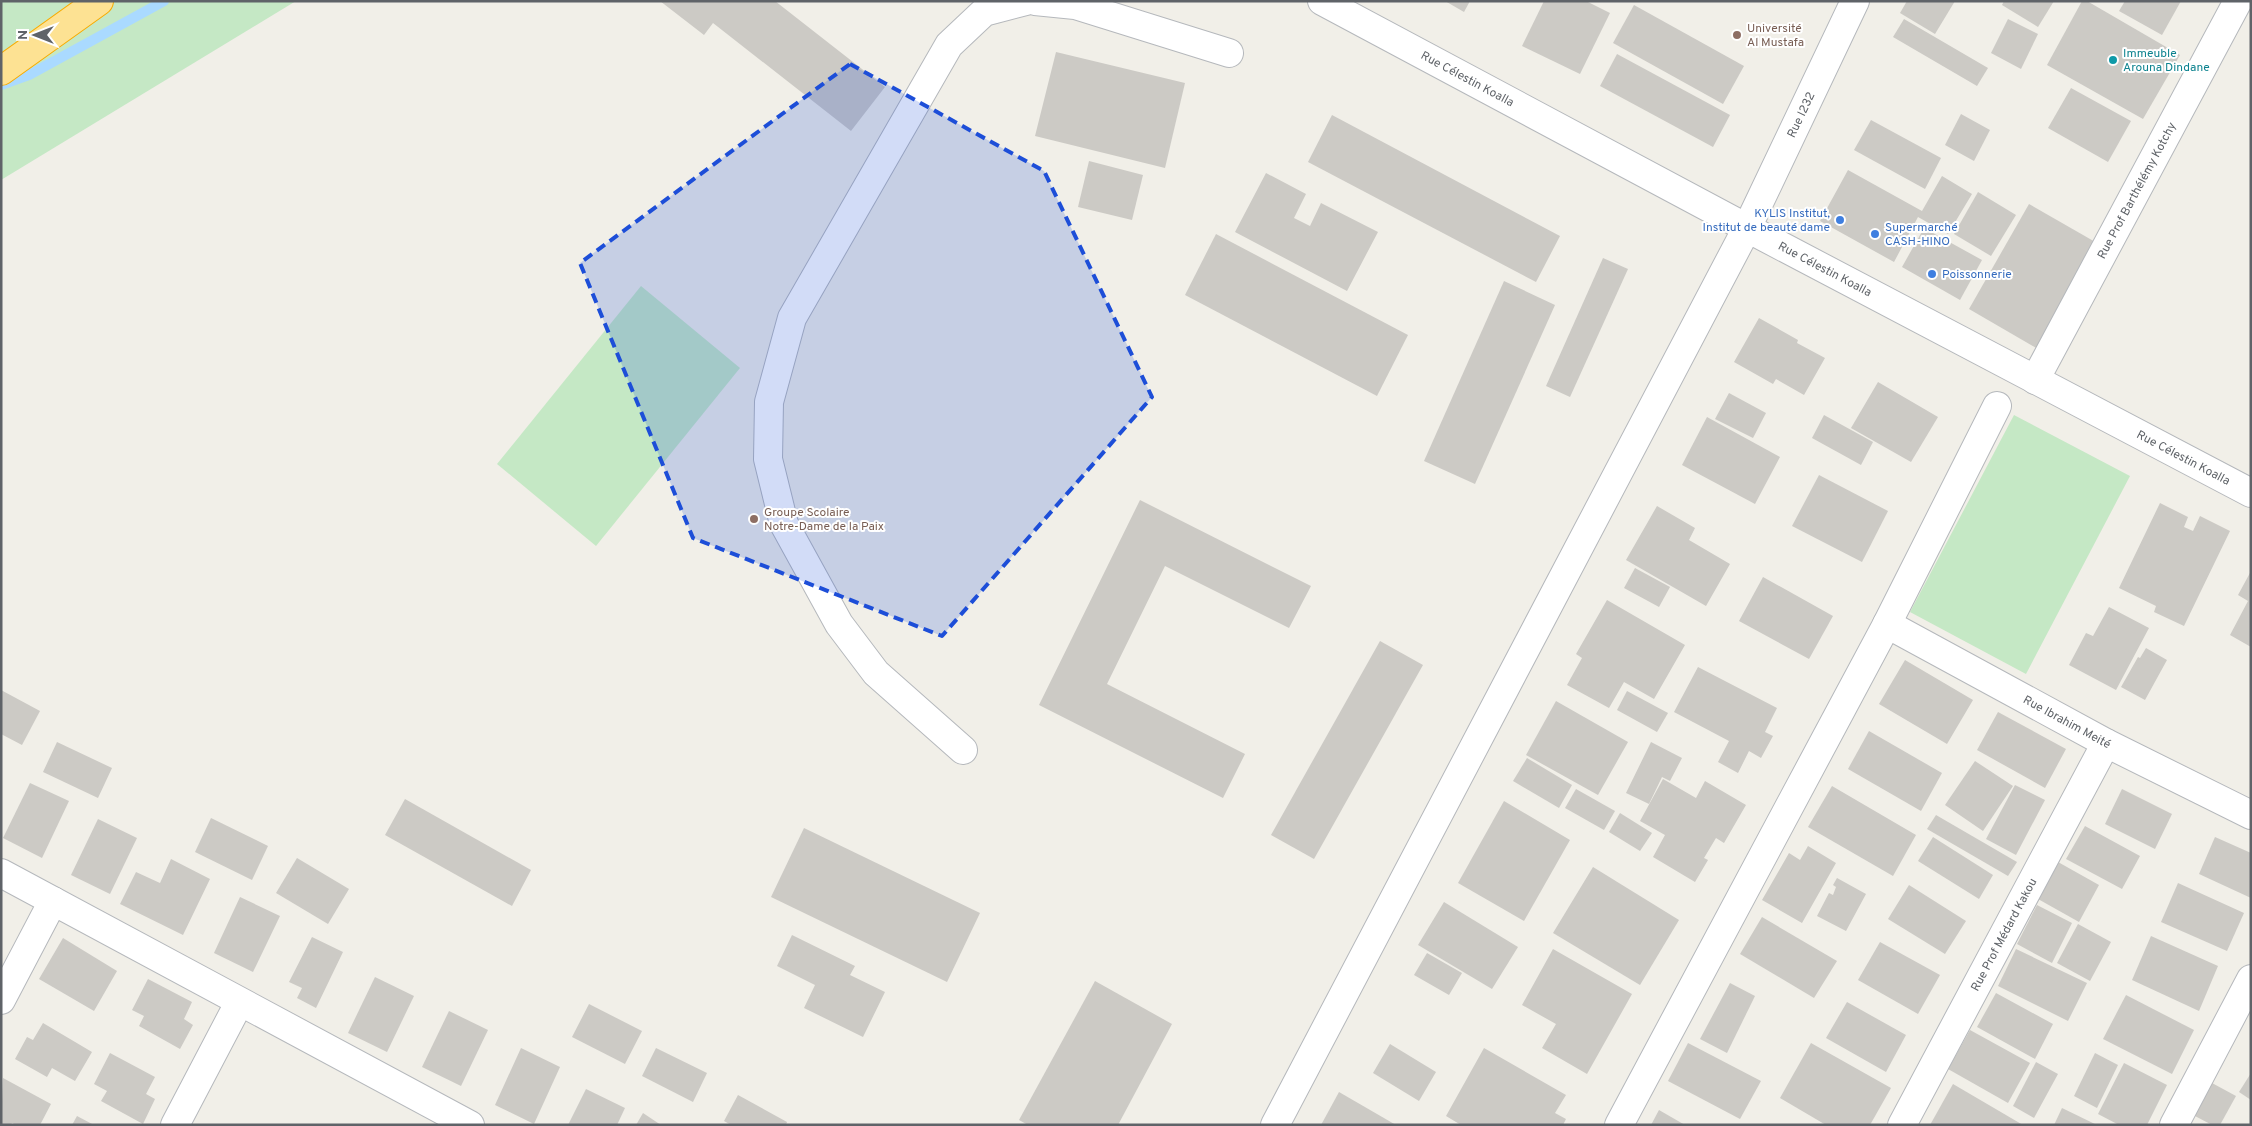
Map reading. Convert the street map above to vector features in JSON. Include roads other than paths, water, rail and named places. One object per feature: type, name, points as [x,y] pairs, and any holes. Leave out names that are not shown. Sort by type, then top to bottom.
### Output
[{"type":"highway","points":[[1,71],[98,1]]},
{"type":"street","points":[[963,750],[876,673],[839,624],[784,524],[768,459],[769,402],[792,318],[950,45],[984,12],[1026,1]]},
{"type":"street","points":[[1036,1],[1075,5],[1229,53]]},
{"type":"street","name":"Rue Célestin Koalla","points":[[1322,1],[1747,228],[2251,493]]},
{"type":"street","name":"Rue I232","points":[[1275,1125],[1747,228],[1855,1]]},
{"type":"street","name":"Rue Prof Barthélémy Kotchy","points":[[2035,380],[2238,1]]},
{"type":"street","points":[[1619,1125],[1887,624],[1997,406]]},
{"type":"street","name":"Rue Ibrahim Meité","points":[[1887,624],[2106,743],[2251,816]]},
{"type":"street","name":"Rue Prof Médard Kakou","points":[[1902,1125],[2106,743]]},
{"type":"street","points":[[1,873],[239,1003],[470,1125]]},
{"type":"street","points":[[1,1000],[53,901]]},
{"type":"street","points":[[2174,1125],[2251,979]]},
{"type":"street","points":[[175,1125],[239,1003]]},
{"type":"waterway","points":[[1,85],[29,75],[164,1]]},
{"type":"place","name":"Université Al Mustafa","points":[[1737,35]]},
{"type":"place","name":"Immeuble Arouna Dindane","points":[[2113,60]]},
{"type":"place","name":"KYLIS Institut, Institut de beauté dame","points":[[1840,220]]},
{"type":"place","name":"Supermarché CASH-HINO","points":[[1875,234]]},
{"type":"place","name":"Poissonnerie","points":[[1932,274]]},
{"type":"place","name":"Groupe Scolaire Notre-Dame de la Paix","points":[[754,519]]}]
